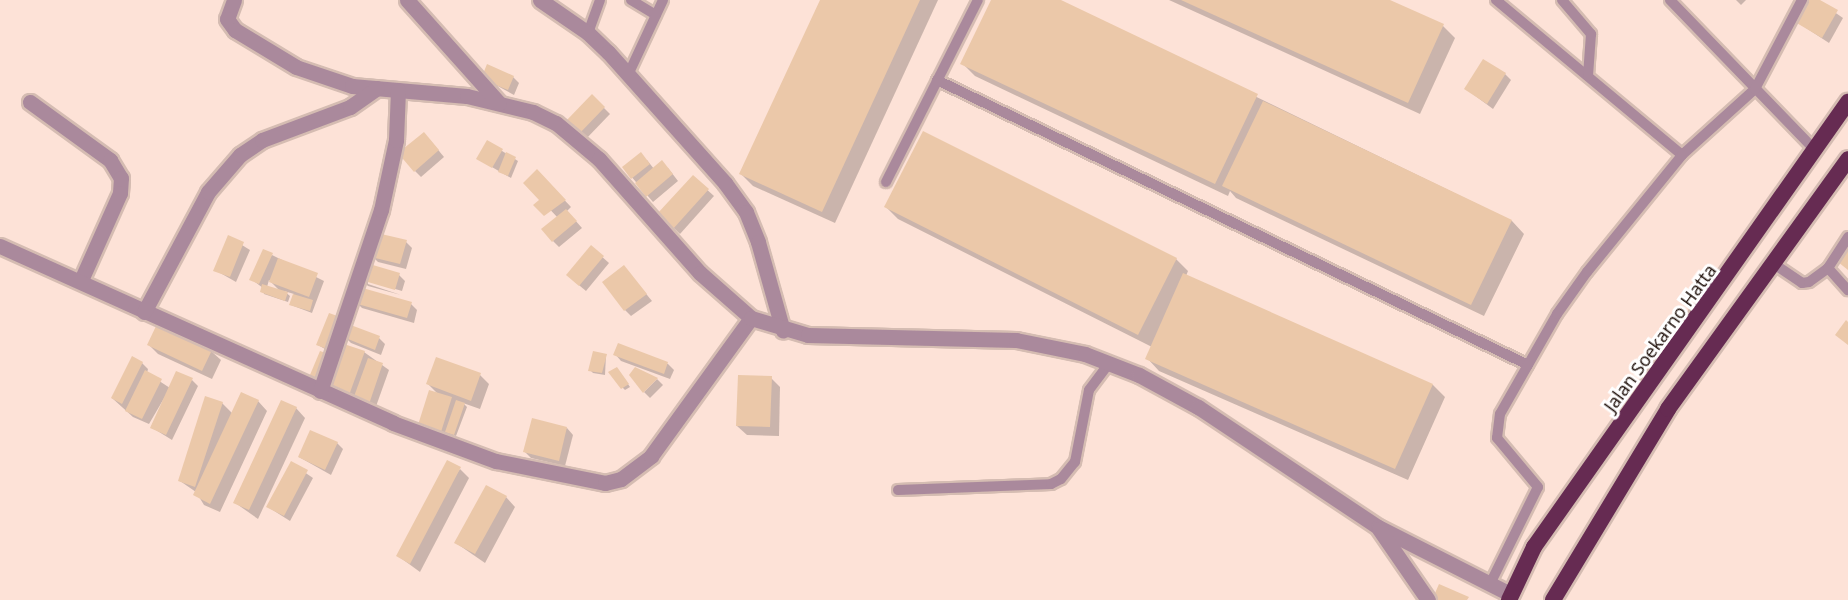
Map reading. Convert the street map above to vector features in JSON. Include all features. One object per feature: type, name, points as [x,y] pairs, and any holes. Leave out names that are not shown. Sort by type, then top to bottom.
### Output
[{"type":"highway","name":"Jalan Soekarno Hatta","points":[[1509,597],[1534,547],[1848,102]]},
{"type":"highway","points":[[1553,600],[1668,409],[1848,159]]},
{"type":"street","points":[[234,0],[227,14],[230,24],[266,50],[324,78],[377,88],[437,92],[499,103],[533,112],[579,140],[700,273],[751,318],[783,331],[835,338],[1016,340],[1085,354],[1109,363],[1198,407],[1378,527],[1490,584],[1509,597]]},
{"type":"street","points":[[408,0],[499,103]]},
{"type":"street","points":[[540,0],[588,33],[725,183],[746,212],[758,242],[783,331]]},
{"type":"street","points":[[144,312],[208,192],[233,161],[262,140],[350,107],[377,88]]},
{"type":"street","points":[[320,391],[381,210],[396,140],[398,90]]},
{"type":"street","points":[[30,102],[110,160],[121,178],[120,193],[81,280]]},
{"type":"street","points":[[0,246],[81,280],[144,312],[393,423],[496,461],[605,483],[630,474],[651,456],[751,318]]},
{"type":"street","points":[[1378,527],[1428,600]]},
{"type":"lane","points":[[588,33],[600,0]]},
{"type":"lane","points":[[631,0],[656,15]]},
{"type":"lane","points":[[628,75],[663,0]]},
{"type":"lane","points":[[886,182],[978,0]]},
{"type":"lane","points":[[1496,0],[1682,155]]},
{"type":"lane","points":[[1562,0],[1591,34],[1588,76]]},
{"type":"lane","points":[[1670,0],[1815,150]]},
{"type":"lane","points":[[1490,584],[1537,492],[1532,476],[1497,438],[1500,414],[1557,314],[1587,272],[1682,155],[1755,89],[1802,0]]},
{"type":"lane","points":[[937,80],[1528,365]]},
{"type":"lane","points":[[1774,264],[1806,283],[1828,268],[1848,237]]},
{"type":"lane","points":[[1828,268],[1848,291]]},
{"type":"lane","points":[[898,490],[1051,484],[1061,479],[1075,462],[1089,390],[1109,363]]},
{"type":"building","points":[[820,0],[920,0],[822,212],[739,174]]},
{"type":"building","points":[[991,0],[1061,0],[1258,94],[1215,184],[960,64]]},
{"type":"building","points":[[1181,0],[1390,0],[1444,24],[1408,103]]},
{"type":"building","points":[[1807,0],[1820,0],[1838,10],[1822,38],[1795,22]]},
{"type":"building","points":[[1483,59],[1506,73],[1487,104],[1464,89]]},
{"type":"building","points":[[487,64],[514,76],[508,90],[481,79]]},
{"type":"building","points":[[592,94],[605,107],[578,135],[565,122]]},
{"type":"building","points":[[1263,101],[1512,220],[1471,305],[1222,186]]},
{"type":"building","points":[[923,131],[1177,258],[1138,335],[884,207]]},
{"type":"building","points":[[424,132],[439,150],[414,172],[398,153]]},
{"type":"building","points":[[487,140],[503,149],[492,168],[476,159]]},
{"type":"building","points":[[506,152],[516,157],[508,176],[498,172]]},
{"type":"building","points":[[641,152],[650,164],[631,179],[622,167]]},
{"type":"building","points":[[662,160],[673,174],[646,197],[635,183]]},
{"type":"building","points":[[537,169],[566,200],[544,216],[533,205],[539,200],[523,183]]},
{"type":"building","points":[[693,175],[709,189],[673,229],[657,214]]},
{"type":"building","points":[[566,209],[577,221],[552,242],[541,229]]},
{"type":"building","points":[[377,233],[407,240],[400,264],[371,257]]},
{"type":"building","points":[[228,235],[244,242],[230,277],[213,271]]},
{"type":"building","points":[[591,245],[604,256],[579,286],[566,275]]},
{"type":"building","points":[[1848,248],[1848,270],[1838,262]]},
{"type":"building","points":[[263,249],[273,253],[259,284],[249,280]]},
{"type":"building","points":[[278,258],[318,273],[309,297],[269,282]]},
{"type":"building","points":[[366,263],[400,273],[395,290],[361,280]]},
{"type":"building","points":[[624,265],[647,294],[624,311],[602,282]]},
{"type":"building","points":[[1183,273],[1433,384],[1395,469],[1145,359]]},
{"type":"building","points":[[262,284],[288,292],[285,301],[260,292]]},
{"type":"building","points":[[359,287],[412,302],[407,318],[354,303]]},
{"type":"building","points":[[293,294],[313,300],[310,311],[289,305]]},
{"type":"building","points":[[329,313],[343,318],[330,350],[316,345]]},
{"type":"building","points":[[1846,320],[1848,322],[1848,345],[1835,335]]},
{"type":"building","points":[[157,324],[212,350],[202,371],[147,345]]},
{"type":"building","points":[[348,324],[380,336],[375,350],[343,337]]},
{"type":"building","points":[[618,343],[668,362],[664,374],[613,355]]},
{"type":"building","points":[[344,344],[365,351],[348,398],[327,391]]},
{"type":"building","points":[[320,351],[329,354],[315,386],[307,382]]},
{"type":"building","points":[[593,351],[607,354],[602,373],[588,371]]},
{"type":"building","points":[[132,356],[143,362],[122,404],[111,398]]},
{"type":"building","points":[[436,357],[481,373],[471,401],[426,384]]},
{"type":"building","points":[[368,358],[383,363],[368,407],[352,402]]},
{"type":"building","points":[[617,367],[629,384],[621,389],[608,372]]},
{"type":"building","points":[[635,367],[658,378],[643,393],[629,375]]},
{"type":"building","points":[[145,370],[162,379],[142,419],[125,411]]},
{"type":"building","points":[[176,371],[193,378],[166,435],[150,428]]},
{"type":"building","points":[[738,375],[772,376],[770,427],[736,426]]},
{"type":"building","points":[[429,390],[452,397],[441,432],[418,425]]},
{"type":"building","points":[[241,392],[259,400],[210,504],[193,495]]},
{"type":"building","points":[[205,396],[223,402],[195,487],[178,481]]},
{"type":"building","points":[[281,400],[297,407],[249,510],[233,503]]},
{"type":"building","points":[[456,400],[465,403],[454,435],[445,432]]},
{"type":"building","points":[[532,418],[567,427],[559,461],[523,452]]},
{"type":"building","points":[[310,430],[338,442],[325,470],[298,457]]},
{"type":"building","points":[[447,460],[461,467],[410,564],[396,556]]},
{"type":"building","points":[[291,461],[308,470],[284,516],[266,507]]},
{"type":"building","points":[[486,485],[507,496],[475,554],[454,543]]},
{"type":"building","points":[[1439,584],[1469,597],[1467,600],[1432,600]]}]
